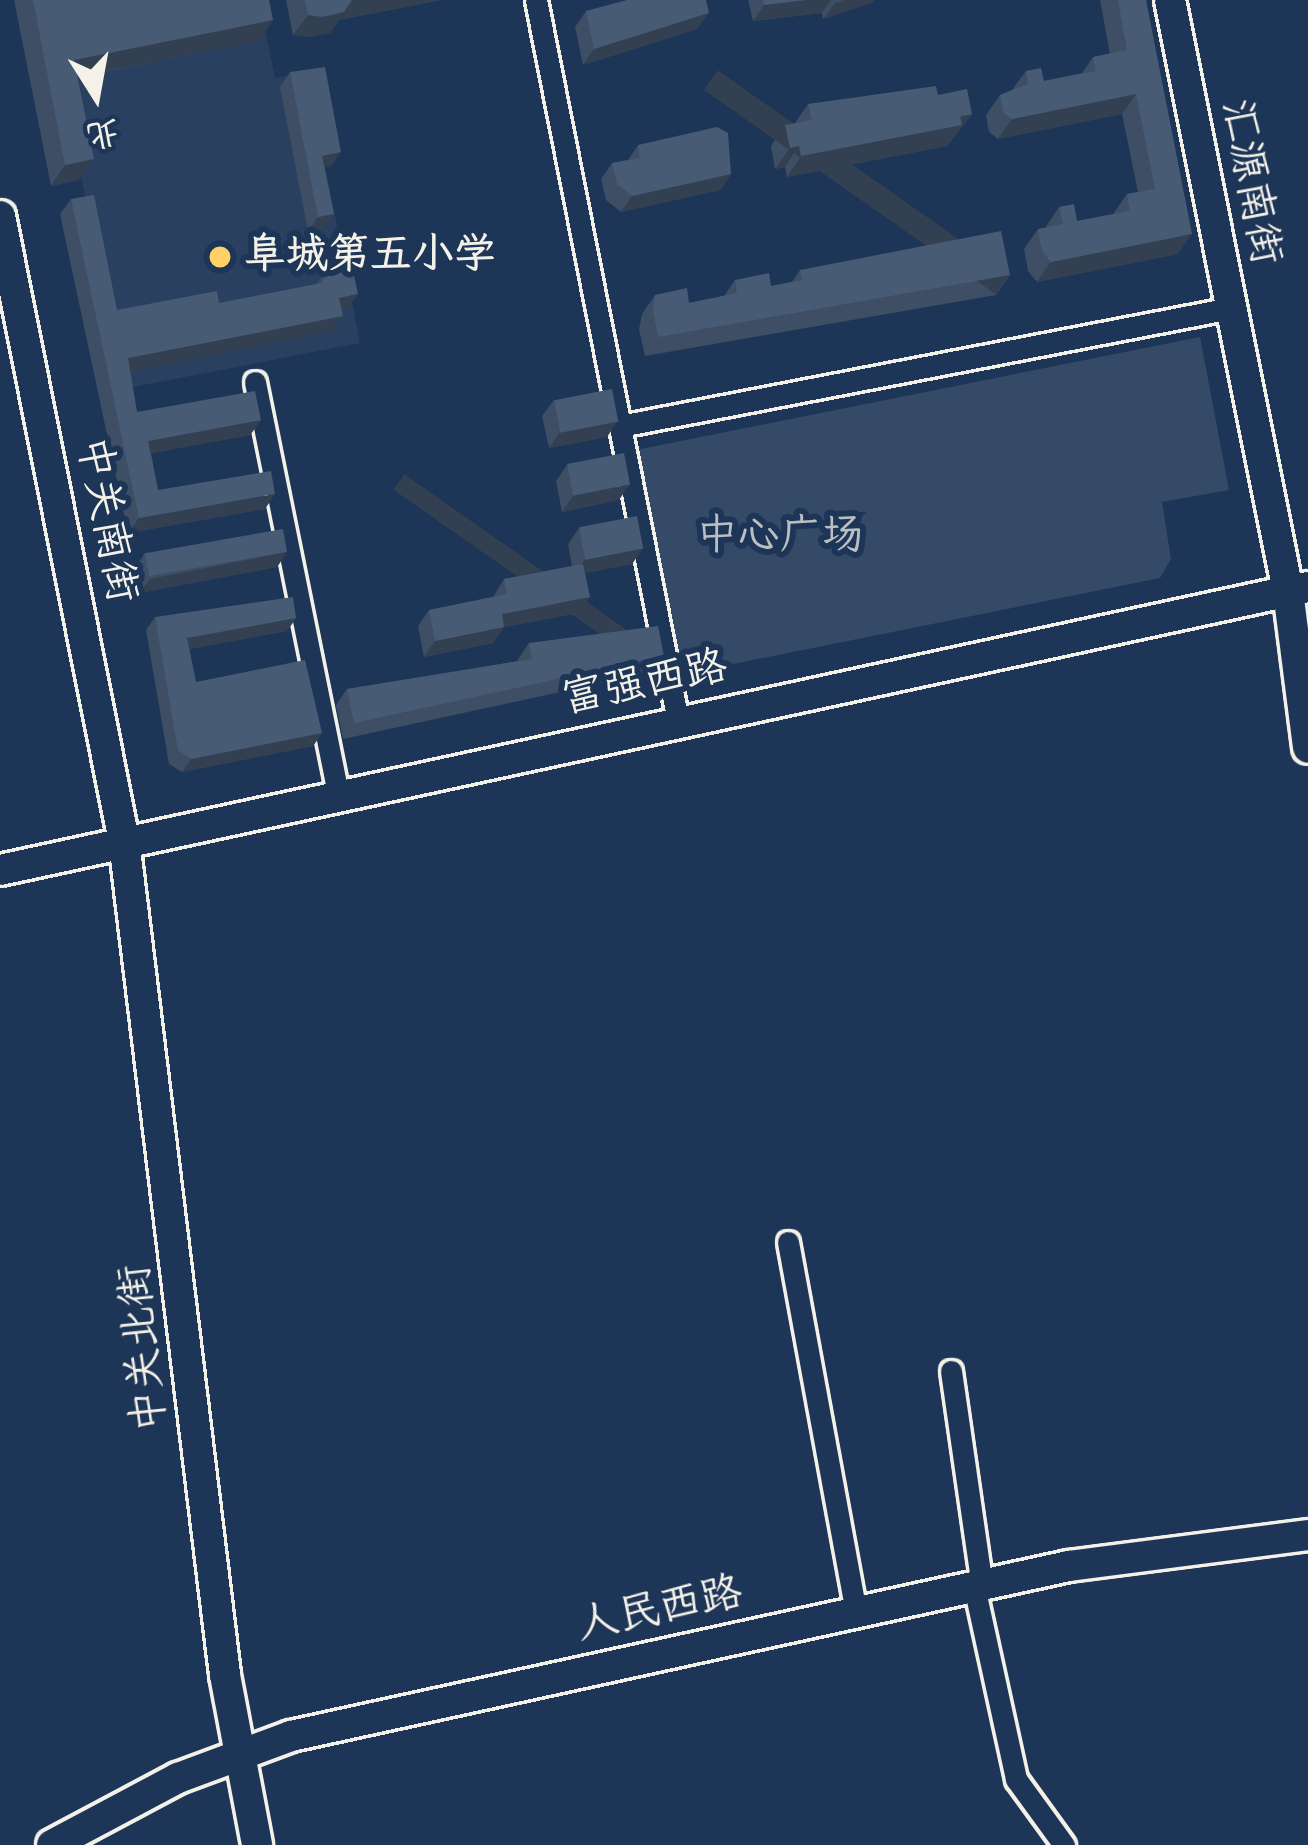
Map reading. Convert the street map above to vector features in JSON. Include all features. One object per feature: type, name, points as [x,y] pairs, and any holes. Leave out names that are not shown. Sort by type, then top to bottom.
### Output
[{"type":"street","points":[[536,0],[678,721]]},
{"type":"street","name":"汇源南街","points":[[1170,0],[1231,308],[1298,589],[1308,748]]},
{"type":"street","name":"中关南街","points":[[0,216],[124,841]]},
{"type":"street","points":[[620,426],[1231,308]]},
{"type":"street","points":[[255,382],[338,792]]},
{"type":"street","name":"富强西路","points":[[0,870],[338,792],[1298,589]]},
{"type":"street","name":"中关北街","points":[[124,841],[238,1754],[257,1845]]},
{"type":"street","points":[[788,1242],[856,1612]]},
{"type":"street","points":[[951,1371],[978,1586],[1016,1779],[1064,1845]]},
{"type":"street","name":"人民西路","points":[[52,1845],[238,1754],[978,1586],[1308,1535]]},
{"type":"shaded area","name":"阜城第五小学","points":[[259,0],[275,78],[296,75],[316,172],[326,170],[360,343],[123,389],[51,24]]},
{"type":"green space","name":"中心广场","points":[[1200,337],[1229,490],[1162,502],[1171,559],[1160,578],[684,674],[636,450]]},
{"type":"building","points":[[33,0],[269,0],[273,20],[74,60],[94,159],[65,165]]},
{"type":"building","points":[[305,0],[352,0],[344,12],[322,17],[308,15]]},
{"type":"building","points":[[627,0],[706,0],[709,13],[594,49],[586,11]]},
{"type":"building","points":[[763,0],[806,0],[764,5]]},
{"type":"building","points":[[1118,0],[1146,0],[1192,234],[1051,262],[1042,251],[1038,229],[1063,224],[1059,207],[1074,204],[1077,221],[1130,211],[1127,194],[1155,189],[1136,94],[1012,119],[1003,112],[1000,95],[1028,84],[1026,71],[1041,68],[1044,81],[1096,71],[1093,57],[1127,50]]},
{"type":"building","points":[[325,67],[341,152],[322,156],[334,214],[318,217],[290,72]]},
{"type":"building","points":[[936,86],[938,95],[967,89],[972,114],[960,116],[962,125],[801,156],[799,146],[790,148],[785,125],[812,120],[808,104]]},
{"type":"building","points":[[717,127],[728,133],[731,174],[632,196],[617,184],[612,163],[640,158],[638,145]]},
{"type":"building","points":[[94,195],[117,310],[217,291],[219,303],[322,283],[329,266],[351,262],[358,294],[339,298],[343,316],[128,358],[137,412],[255,391],[261,420],[148,441],[158,490],[271,471],[275,494],[139,518],[71,199]]},
{"type":"building","points":[[1001,231],[1010,275],[658,337],[655,295],[687,288],[689,303],[737,293],[735,280],[769,273],[771,286],[802,280],[800,270]]},
{"type":"building","points":[[612,389],[618,421],[560,433],[554,400]]},
{"type":"building","points":[[624,453],[630,484],[573,495],[567,464]]},
{"type":"building","points":[[637,516],[643,548],[585,560],[579,527]]},
{"type":"building","points":[[283,529],[287,552],[149,576],[145,553]]},
{"type":"building","points":[[583,564],[590,597],[502,614],[504,627],[435,641],[429,610],[507,594],[504,579]]},
{"type":"building","points":[[293,597],[296,618],[187,638],[196,682],[305,660],[322,733],[191,759],[178,750],[155,617]]},
{"type":"building","points":[[658,626],[664,656],[354,723],[347,689],[532,659],[529,643]]},
{"type":"place","name":"阜城第五小学","points":[[220,257]]}]
